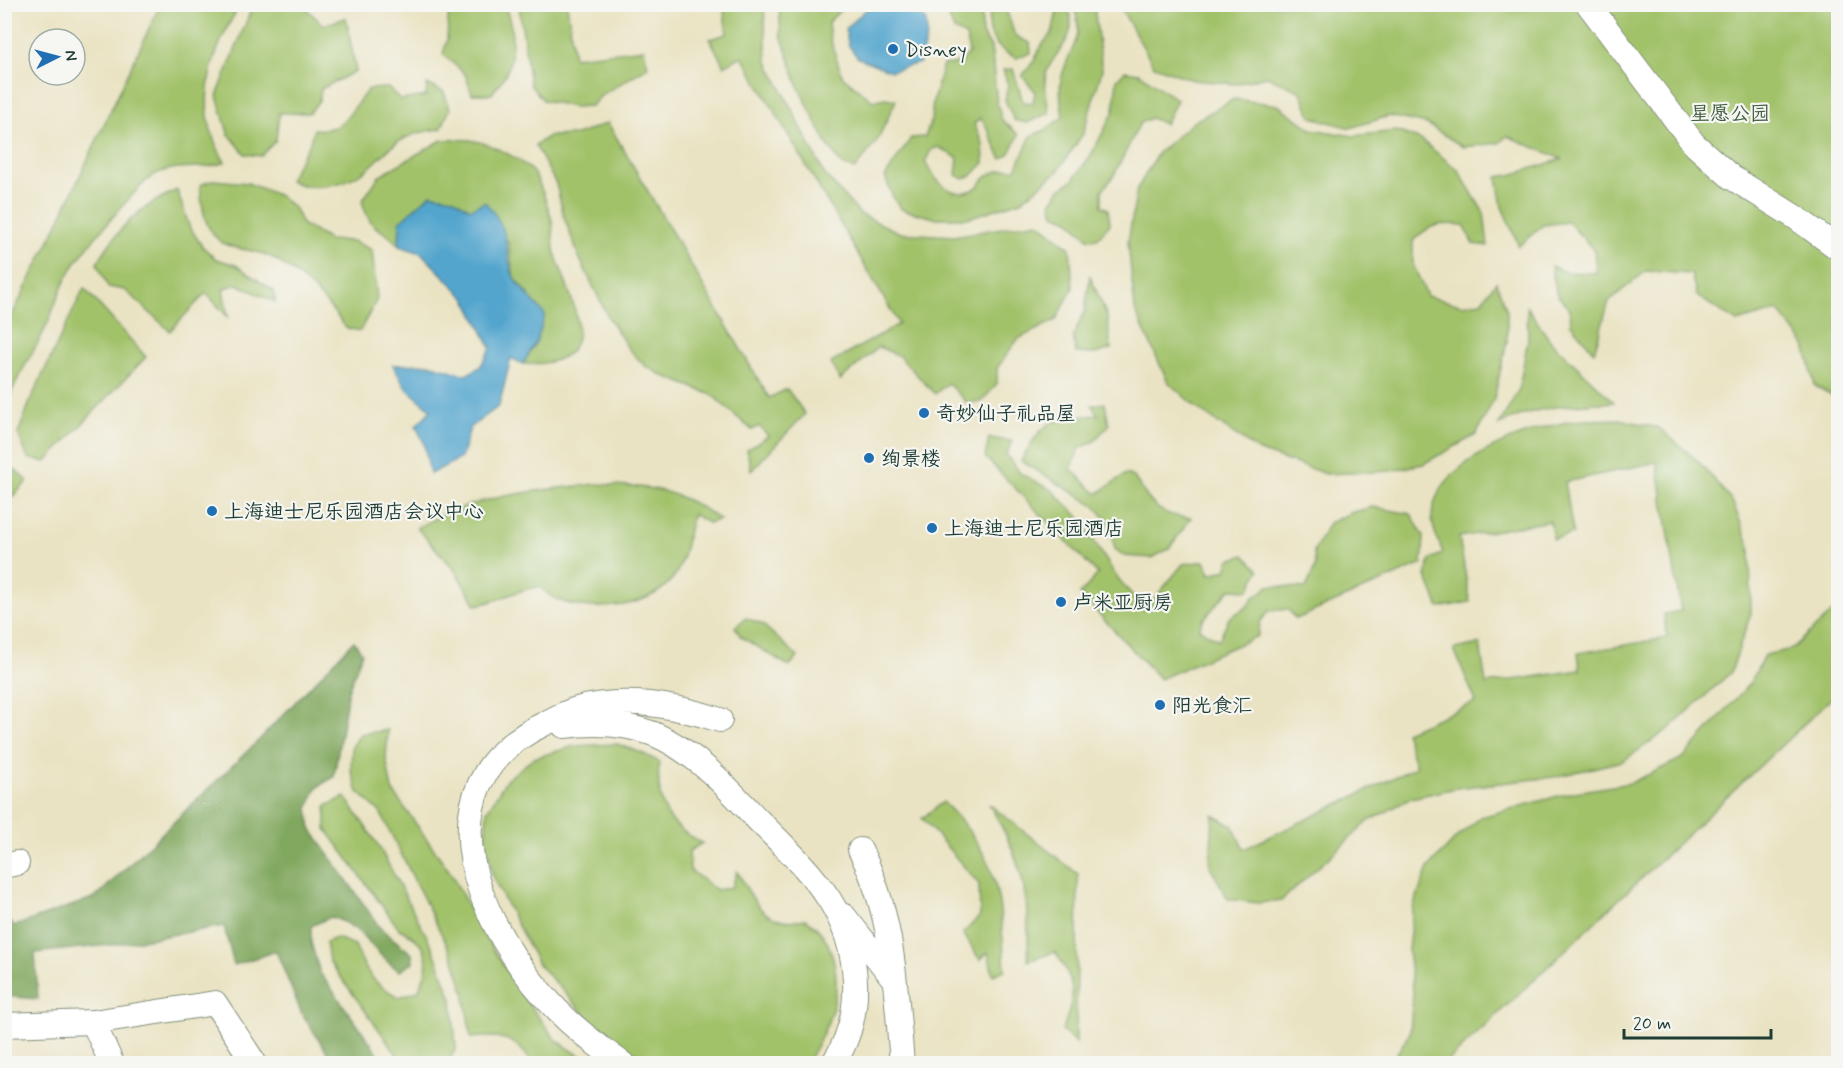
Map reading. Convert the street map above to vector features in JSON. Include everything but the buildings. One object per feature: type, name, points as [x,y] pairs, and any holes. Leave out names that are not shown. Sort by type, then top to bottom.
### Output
[{"type":"lane","points":[[1588,4],[1694,144],[1731,177],[1839,248]]},
{"type":"lane","points":[[623,1064],[593,1042],[555,1008],[521,966],[490,913],[473,871],[468,838],[469,815],[481,779],[499,754],[536,728],[576,709],[618,703],[657,703],[720,720]]},
{"type":"lane","points":[[519,740],[552,729],[592,723],[626,726],[654,735],[684,750],[732,793],[829,899],[895,980]]},
{"type":"lane","points":[[860,850],[877,887],[895,980],[902,1064]]},
{"type":"lane","points":[[829,899],[845,930],[854,963],[856,996],[848,1036],[833,1064]]},
{"type":"lane","points":[[4,1025],[93,1022],[215,1003],[255,1064]]},
{"type":"lane","points":[[93,1022],[112,1064]]},
{"type":"green space","points":[[160,5],[240,5],[220,42],[213,62],[207,102],[209,122],[215,142],[225,162],[217,165],[162,171],[146,181],[123,205],[85,251],[66,279],[46,327],[16,382],[5,412],[5,329],[49,242]]},
{"type":"green space","points":[[259,5],[303,5],[323,25],[346,18],[356,71],[321,89],[319,101],[309,113],[279,113],[276,140],[261,156],[245,154],[228,133],[217,96],[251,10]]},
{"type":"green space","points":[[453,5],[504,5],[512,35],[511,59],[506,73],[492,94],[472,94],[465,74],[443,54],[447,40],[449,7]]},
{"type":"green space","points":[[519,5],[567,5],[574,57],[644,49],[648,67],[603,94],[591,106],[574,107],[543,100],[530,85]]},
{"type":"green space","points":[[723,5],[764,5],[767,60],[825,175],[860,214],[900,233],[954,236],[1038,222],[1070,248],[1073,288],[1056,320],[1018,339],[997,368],[997,384],[981,402],[966,402],[948,383],[935,394],[899,356],[879,347],[840,380],[831,363],[899,324],[742,56],[724,66],[710,39],[727,34]]},
{"type":"green space","points":[[779,5],[845,5],[828,23],[830,38],[842,76],[873,101],[885,98],[896,100],[877,141],[855,169],[842,165],[826,142],[799,88],[781,35]]},
{"type":"green space","points":[[944,5],[976,5],[982,10],[982,34],[991,47],[997,103],[1002,120],[1019,135],[1010,153],[1002,159],[980,118],[974,124],[983,144],[984,163],[971,176],[964,179],[956,175],[958,158],[938,147],[931,150],[925,162],[939,182],[952,191],[968,192],[976,188],[992,173],[1016,169],[1031,136],[1045,130],[1063,117],[1061,80],[1075,44],[1078,27],[1073,5],[1094,5],[1102,70],[1083,134],[1057,172],[1021,201],[968,218],[934,218],[901,209],[885,177],[911,138],[925,137],[931,121],[933,102],[943,65],[960,63],[969,53],[966,36],[954,30]]},
{"type":"green space","points":[[992,5],[1014,5],[1006,9],[1015,36],[1030,43],[1031,53],[1016,58],[996,43],[989,23]]},
{"type":"green space","points":[[1050,5],[1067,5],[1071,27],[1069,36],[1046,74],[1045,88],[1049,113],[1027,123],[1014,120],[1005,100],[1008,85],[1003,70],[1013,69],[1023,102],[1033,103],[1035,91],[1022,76],[1052,33],[1057,12]]},
{"type":"green space","name":"星愿公园","points":[[1119,5],[1838,5],[1838,399],[1815,386],[1805,345],[1778,310],[1737,322],[1697,296],[1691,274],[1646,271],[1609,301],[1594,352],[1571,324],[1570,309],[1557,295],[1551,266],[1566,272],[1596,273],[1594,250],[1568,222],[1543,225],[1519,246],[1502,207],[1497,177],[1511,175],[1562,159],[1507,136],[1499,143],[1463,147],[1427,124],[1389,116],[1350,128],[1311,117],[1301,92],[1267,76],[1235,84],[1193,80],[1154,66]]},
{"type":"green space","points":[[1125,71],[1139,73],[1177,100],[1165,124],[1151,118],[1140,123],[1114,175],[1102,191],[1102,206],[1108,209],[1110,224],[1098,238],[1089,239],[1069,220],[1054,214],[1051,203],[1060,189],[1073,180],[1091,155],[1114,111],[1117,79]]},
{"type":"green space","points":[[427,84],[444,92],[450,109],[441,129],[430,130],[403,139],[368,169],[346,181],[326,186],[307,186],[289,180],[310,142],[314,129],[334,127],[341,123],[369,89],[388,88],[401,100],[426,96]]},
{"type":"green space","points":[[1234,99],[1278,105],[1311,129],[1353,136],[1396,131],[1421,140],[1458,170],[1484,213],[1488,246],[1473,244],[1464,225],[1436,226],[1425,231],[1413,241],[1413,264],[1427,296],[1461,305],[1481,302],[1496,282],[1507,311],[1507,341],[1494,399],[1476,435],[1423,464],[1390,471],[1326,474],[1259,451],[1198,409],[1168,382],[1135,310],[1128,242],[1137,189],[1158,153],[1193,122]]},
{"type":"green space","points":[[608,123],[769,398],[787,389],[805,414],[751,471],[747,450],[768,436],[759,426],[752,430],[712,395],[645,366],[628,348],[608,317],[579,257],[565,220],[556,184],[535,145],[549,136],[576,135]]},
{"type":"green space","points":[[442,140],[477,141],[518,160],[534,174],[551,216],[555,253],[575,310],[578,328],[576,343],[567,355],[550,362],[523,364],[537,340],[529,294],[514,277],[508,241],[473,212],[453,201],[431,194],[400,221],[399,246],[369,219],[362,201],[380,175]]},
{"type":"green space","points":[[213,180],[248,183],[280,196],[295,209],[302,224],[329,240],[353,241],[372,250],[377,299],[360,331],[346,328],[313,289],[273,258],[229,246],[216,238],[207,225],[200,185]]},
{"type":"green space","points":[[177,190],[189,226],[202,246],[216,259],[236,265],[274,291],[275,302],[237,284],[223,289],[228,317],[206,293],[170,331],[125,290],[108,287],[97,263],[105,250],[131,219]]},
{"type":"green space","points":[[1090,276],[1107,316],[1111,349],[1095,354],[1076,353],[1073,336],[1085,310]]},
{"type":"green space","points":[[84,288],[146,357],[46,462],[28,458],[18,434],[31,399]]},
{"type":"green space","points":[[1527,307],[1551,342],[1614,402],[1569,405],[1541,410],[1513,418],[1499,425],[1519,389],[1528,339]]},
{"type":"green space","points":[[1105,403],[1109,425],[1093,442],[1079,449],[1071,469],[1097,494],[1126,474],[1134,477],[1156,507],[1170,515],[1191,518],[1169,549],[1152,558],[1124,556],[1115,549],[1108,521],[1095,506],[1021,461],[1037,436],[1051,423],[1069,418],[1098,415],[1092,405]]},
{"type":"green space","points":[[1619,419],[1659,428],[1699,462],[1732,501],[1750,547],[1751,613],[1731,672],[1669,729],[1623,761],[1554,777],[1456,788],[1411,798],[1369,821],[1282,900],[1258,903],[1228,899],[1210,866],[1213,815],[1232,825],[1244,849],[1416,767],[1405,732],[1476,702],[1454,649],[1480,644],[1486,684],[1580,670],[1578,653],[1667,638],[1664,614],[1681,611],[1657,462],[1565,482],[1573,534],[1553,539],[1550,521],[1459,537],[1470,602],[1439,608],[1426,576],[1430,560],[1443,553],[1432,522],[1436,498],[1447,481],[1463,466],[1483,452],[1506,441],[1550,426],[1580,420]]},
{"type":"green space","points":[[989,438],[1012,441],[1006,455],[1021,474],[1052,490],[1078,516],[1116,576],[1145,610],[1183,564],[1205,561],[1210,574],[1226,570],[1229,560],[1244,555],[1259,570],[1249,590],[1230,589],[1202,621],[1199,629],[1219,640],[1229,618],[1247,607],[1253,598],[1269,586],[1306,588],[1315,567],[1314,551],[1329,523],[1350,513],[1372,507],[1411,514],[1424,537],[1422,564],[1296,619],[1288,609],[1269,611],[1260,622],[1258,636],[1160,679],[1080,594],[1098,574],[985,457]]},
{"type":"green space","points":[[4,457],[7,463],[28,481],[5,504]]},
{"type":"green space","points":[[598,484],[663,491],[690,501],[720,520],[708,523],[693,514],[680,566],[667,584],[654,594],[639,601],[605,607],[588,607],[555,599],[539,587],[476,605],[454,569],[417,528],[459,508],[505,496]]},
{"type":"green space","points":[[1838,607],[1838,692],[1446,1063],[1391,1063],[1410,1033],[1413,991],[1408,950],[1413,908],[1428,868],[1455,839],[1481,817],[1569,793],[1631,783],[1683,758],[1750,683],[1765,655],[1792,649]]},
{"type":"green space","points":[[746,618],[762,624],[798,657],[789,666],[741,637],[735,627]]},
{"type":"green space","points":[[354,641],[362,653],[348,691],[334,777],[317,787],[308,808],[311,829],[380,928],[412,954],[413,962],[400,971],[382,957],[361,934],[331,917],[311,926],[311,943],[320,973],[385,1063],[334,1063],[301,1012],[276,951],[234,965],[224,926],[118,944],[35,953],[38,999],[5,996],[5,918],[15,926],[96,897],[259,740]]},
{"type":"green space","points":[[388,730],[386,758],[392,790],[450,872],[481,930],[524,998],[556,1040],[591,1063],[532,1063],[520,1048],[507,1040],[491,1037],[471,1038],[464,991],[453,957],[380,812],[358,792],[351,770],[352,747],[360,734]]},
{"type":"green space","points":[[617,744],[659,762],[659,789],[665,810],[679,828],[702,843],[689,851],[690,870],[716,890],[732,887],[737,871],[762,910],[779,920],[805,919],[815,926],[828,944],[835,967],[834,1003],[829,1019],[807,1063],[653,1063],[600,1031],[538,964],[494,880],[485,843],[487,811],[506,780],[534,758],[574,746]]},
{"type":"green space","points":[[345,797],[378,845],[432,946],[452,999],[456,1048],[448,1063],[401,1063],[329,961],[326,942],[337,938],[355,945],[363,963],[376,982],[399,997],[418,991],[423,981],[427,962],[423,947],[409,934],[399,929],[326,829],[326,806]]},
{"type":"green space","points":[[943,802],[976,841],[993,878],[1001,920],[1005,970],[993,975],[988,952],[980,960],[963,933],[980,916],[979,884],[922,818]]},
{"type":"green space","points":[[989,804],[1078,874],[1076,1043],[1062,1031],[1070,1008],[1072,990],[1071,981],[1062,963],[1055,952],[1028,961],[1028,917],[1022,879],[1010,843]]},
{"type":"water","points":[[871,5],[890,5],[917,12],[926,21],[927,34],[920,63],[891,71],[858,58],[849,46],[845,29]]},
{"type":"water","points":[[431,194],[453,198],[470,209],[485,202],[500,222],[513,275],[545,315],[537,340],[523,364],[511,358],[499,406],[470,428],[461,458],[430,474],[424,443],[416,426],[431,410],[405,387],[393,365],[429,364],[466,375],[480,367],[491,348],[466,299],[421,253],[399,246],[400,221]]},
{"type":"place","name":"Disney","points":[[893,49]]},
{"type":"place","name":"奇妙仙子礼品屋","points":[[924,413]]},
{"type":"place","name":"绚景楼","points":[[869,458]]},
{"type":"place","name":"上海迪士尼乐园酒店会议中心","points":[[212,511]]},
{"type":"place","name":"上海迪士尼乐园酒店","points":[[932,528]]},
{"type":"place","name":"卢米亚厨房","points":[[1061,602]]},
{"type":"place","name":"阳光食汇","points":[[1160,705]]}]
